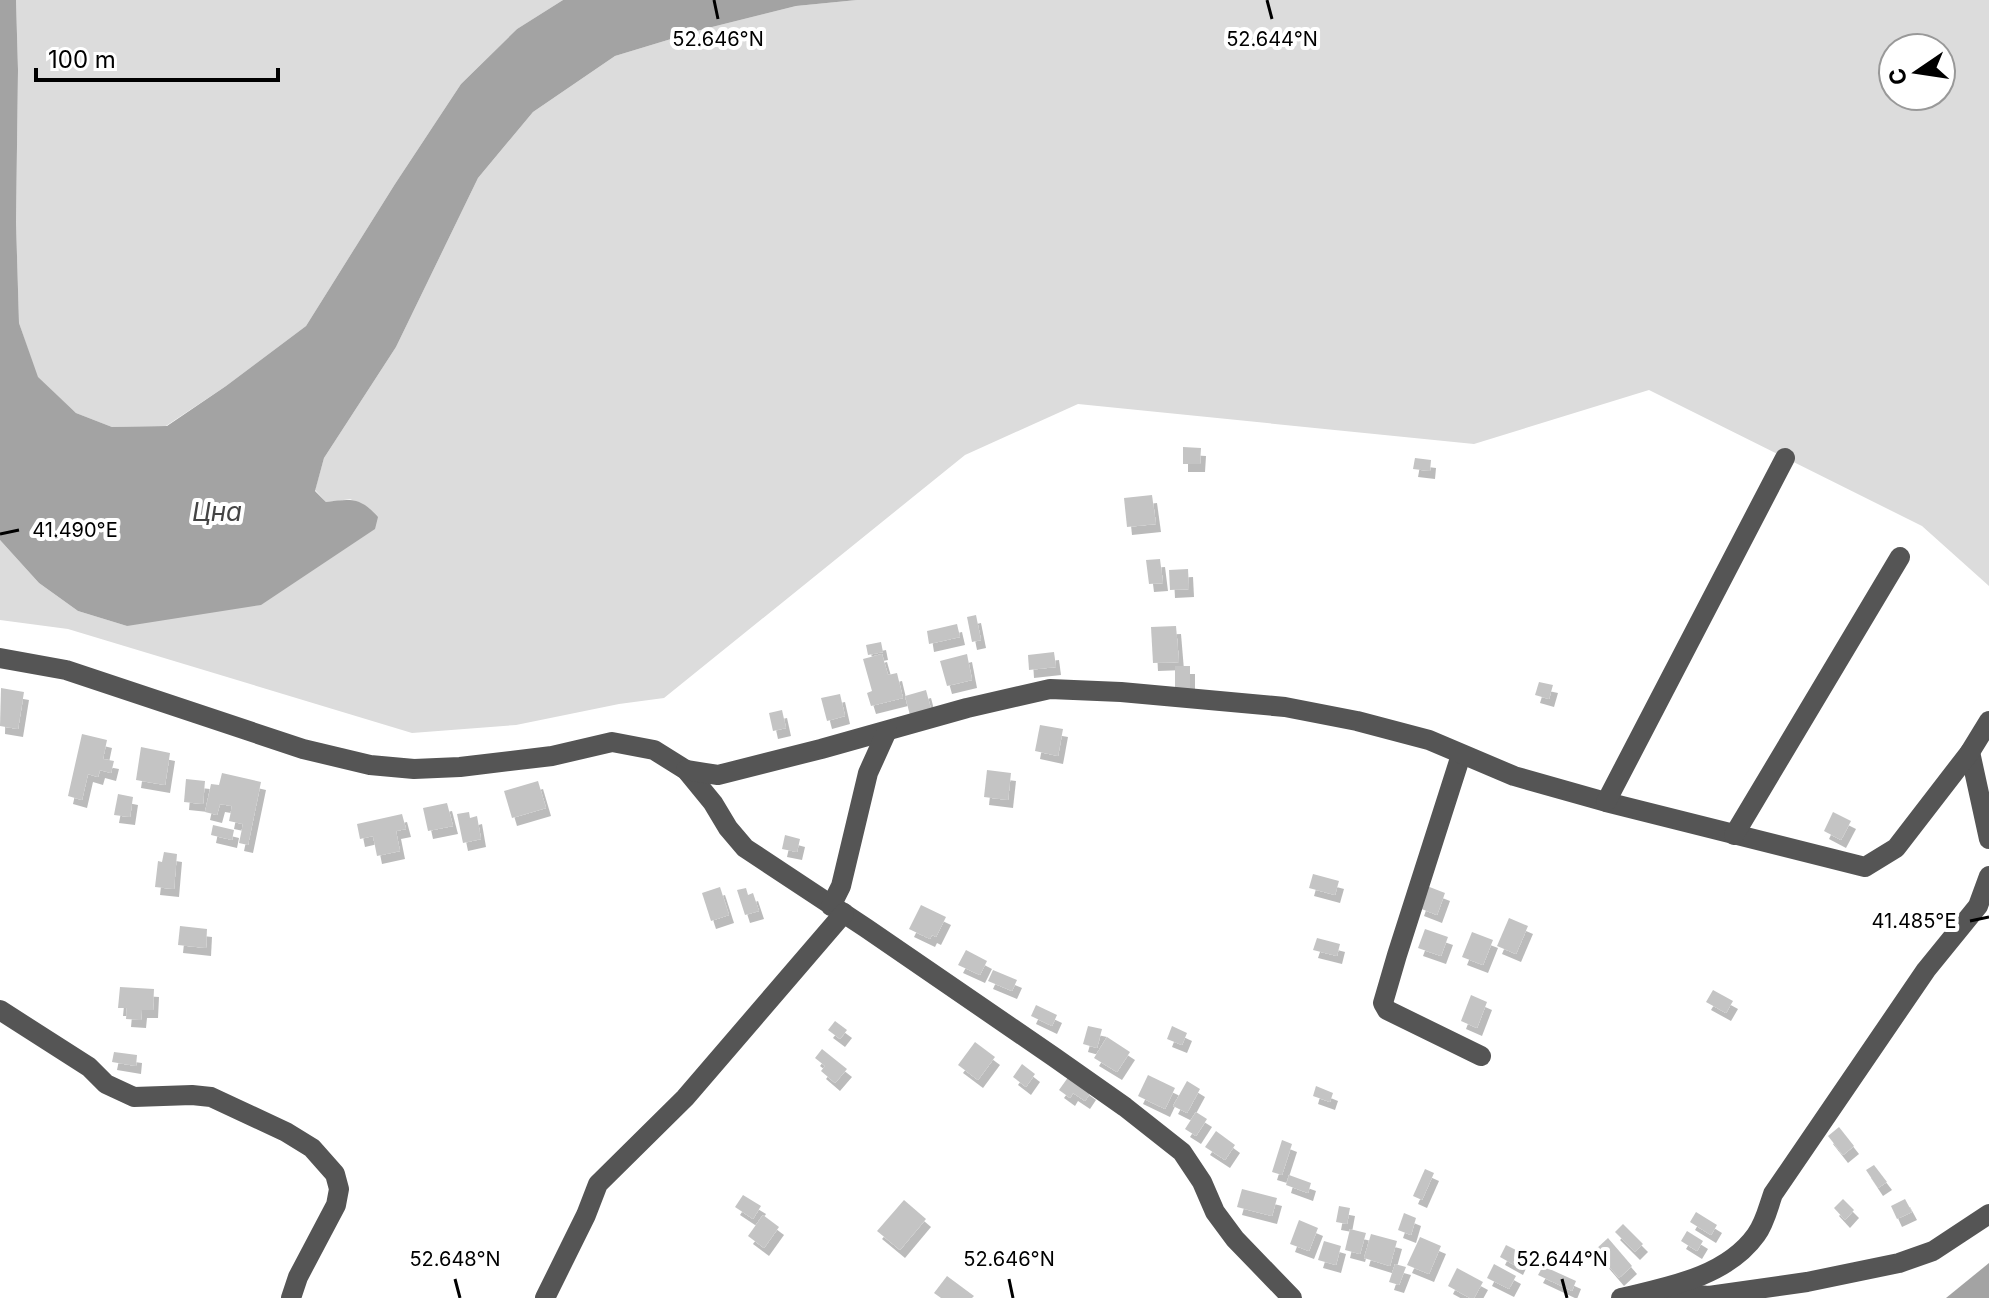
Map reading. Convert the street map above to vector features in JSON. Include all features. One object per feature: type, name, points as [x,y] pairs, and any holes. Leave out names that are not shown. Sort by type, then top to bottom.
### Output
[{"type":"street","points":[[1606,802],[1785,458]]},
{"type":"street","points":[[1734,835],[1900,557]]},
{"type":"street","points":[[0,658],[66,670],[303,749],[370,765],[414,769],[460,767],[552,756],[612,742],[654,750],[686,770],[745,848],[1054,1057],[1182,1152],[1202,1182],[1215,1212],[1243,1247],[1292,1298]]},
{"type":"street","points":[[686,770],[718,775],[967,708],[1050,689],[1107,691],[1285,707],[1357,721],[1429,740],[1514,776],[1865,867],[1896,848],[1970,752],[1989,721]]},
{"type":"street","points":[[545,1298],[598,1184],[685,1098],[838,910],[868,773],[887,731]]},
{"type":"street","points":[[1970,752],[1989,839]]},
{"type":"street","points":[[1461,755],[1383,1003],[1387,1010],[1481,1056]]},
{"type":"street","points":[[1621,1298],[1711,1272],[1732,1259],[1755,1237],[1773,1194],[1926,970],[1978,906],[1989,876]]},
{"type":"street","points":[[0,1010],[89,1067],[106,1084],[134,1097],[211,1097],[286,1132],[312,1148],[335,1174],[339,1189],[336,1205],[298,1277],[291,1298]]},
{"type":"street","points":[[1651,1291],[1709,1296],[1807,1282],[1899,1263],[1933,1251],[1989,1214]]},
{"type":"shaded area","points":[[16,0],[563,0],[517,29],[461,84],[306,326],[166,426],[112,427],[76,413],[37,377],[19,323]]},
{"type":"shaded area","points":[[857,0],[1989,0],[1989,586],[1922,526],[1649,390],[1474,444],[1078,404],[965,455],[664,698],[516,725],[412,733],[68,629],[0,620],[0,540],[39,583],[78,611],[127,626],[352,499],[326,502],[315,490],[324,458],[396,347],[478,178],[533,112],[615,56],[796,6]]},
{"type":"water","name":"Цна","points":[[0,0],[16,0],[19,323],[38,377],[76,413],[112,427],[167,426],[306,326],[461,84],[517,29],[563,0],[857,0],[796,6],[615,56],[533,112],[478,178],[396,347],[324,458],[315,491],[326,502],[349,500],[366,506],[378,517],[375,529],[261,605],[127,626],[78,611],[39,583],[0,540]]},
{"type":"water","points":[[1989,1263],[1989,1298],[1946,1298]]},
{"type":"building","points":[[1183,447],[1201,448],[1200,464],[1183,464]]},
{"type":"building","points":[[1415,458],[1431,460],[1430,471],[1413,469]]},
{"type":"building","points":[[1152,495],[1156,524],[1127,527],[1124,498]]},
{"type":"building","points":[[1160,559],[1163,583],[1149,584],[1146,560]]},
{"type":"building","points":[[1188,569],[1189,589],[1170,590],[1169,570]]},
{"type":"building","points":[[976,615],[981,640],[972,642],[967,617]]},
{"type":"building","points":[[957,624],[960,637],[929,644],[927,631]]},
{"type":"building","points":[[1176,626],[1179,662],[1153,663],[1151,627]]},
{"type":"building","points":[[881,642],[883,652],[868,655],[866,645]]},
{"type":"building","points":[[1054,652],[1056,667],[1029,670],[1028,655]]},
{"type":"building","points":[[882,654],[888,675],[897,673],[903,698],[871,706],[867,693],[872,691],[863,659]]},
{"type":"building","points":[[967,654],[972,680],[947,686],[940,661]]},
{"type":"building","points":[[1175,666],[1190,666],[1190,688],[1175,688]]},
{"type":"building","points":[[1539,682],[1553,685],[1549,699],[1535,695]]},
{"type":"building","points":[[1,688],[24,692],[18,729],[0,726]]},
{"type":"building","points":[[926,690],[932,713],[911,719],[905,696]]},
{"type":"building","points":[[840,694],[845,716],[827,721],[821,698]]},
{"type":"building","points":[[782,710],[786,728],[773,731],[769,713]]},
{"type":"building","points":[[1040,725],[1063,729],[1058,756],[1035,751]]},
{"type":"building","points":[[82,734],[107,740],[103,759],[114,761],[111,773],[100,770],[98,777],[88,774],[82,800],[68,796]]},
{"type":"building","points":[[141,747],[170,753],[165,785],[136,780]]},
{"type":"building","points":[[987,770],[1011,773],[1008,800],[984,797]]},
{"type":"building","points":[[222,773],[261,782],[248,845],[239,843],[243,824],[229,821],[232,806],[220,804],[217,815],[205,812],[211,784],[219,785]]},
{"type":"building","points":[[186,779],[205,781],[203,804],[184,802]]},
{"type":"building","points":[[538,781],[546,808],[512,818],[504,791]]},
{"type":"building","points":[[118,794],[133,797],[130,817],[114,815]]},
{"type":"building","points":[[447,803],[453,826],[428,831],[423,808]]},
{"type":"building","points":[[469,812],[470,818],[477,816],[481,839],[463,843],[457,814]]},
{"type":"building","points":[[1833,812],[1851,821],[1841,840],[1824,831]]},
{"type":"building","points":[[402,814],[406,829],[396,831],[400,851],[377,856],[373,836],[360,839],[357,824]]},
{"type":"building","points":[[213,825],[234,830],[232,840],[211,835]]},
{"type":"building","points":[[785,835],[800,839],[797,852],[782,849]]},
{"type":"building","points":[[164,852],[177,854],[174,889],[155,887],[158,861],[162,862]]},
{"type":"building","points":[[1313,874],[1339,881],[1335,895],[1309,888]]},
{"type":"building","points":[[1427,886],[1445,893],[1437,915],[1419,908]]},
{"type":"building","points":[[720,887],[729,915],[711,921],[702,893]]},
{"type":"building","points":[[746,888],[748,895],[753,893],[759,911],[745,915],[737,890]]},
{"type":"building","points":[[921,905],[946,917],[936,937],[932,935],[930,939],[909,929]]},
{"type":"building","points":[[1509,918],[1528,926],[1516,954],[1497,946]]},
{"type":"building","points":[[180,926],[207,929],[206,948],[178,945]]},
{"type":"building","points":[[1425,929],[1448,937],[1441,956],[1418,948]]},
{"type":"building","points":[[1472,932],[1493,940],[1483,965],[1462,957]]},
{"type":"building","points":[[1317,938],[1340,944],[1337,956],[1313,950]]},
{"type":"building","points":[[966,950],[987,961],[980,975],[958,965]]},
{"type":"building","points":[[993,970],[1017,980],[1012,991],[988,981]]},
{"type":"building","points":[[120,987],[154,989],[153,1010],[142,1010],[141,1020],[126,1019],[127,1008],[118,1008]]},
{"type":"building","points":[[1713,990],[1733,1001],[1726,1013],[1706,1002]]},
{"type":"building","points":[[1471,995],[1487,1002],[1477,1028],[1461,1021]]},
{"type":"building","points":[[1036,1005],[1057,1015],[1052,1026],[1031,1016]]},
{"type":"building","points":[[835,1021],[847,1030],[840,1039],[828,1030]]},
{"type":"building","points":[[1088,1026],[1102,1029],[1097,1048],[1083,1044]]},
{"type":"building","points":[[1172,1026],[1187,1033],[1182,1045],[1167,1039]]},
{"type":"building","points":[[1107,1037],[1130,1052],[1117,1072],[1094,1058]]},
{"type":"building","points":[[975,1042],[995,1057],[978,1080],[958,1065]]},
{"type":"building","points":[[822,1049],[847,1069],[835,1083],[821,1071],[825,1066],[815,1058]]},
{"type":"building","points":[[114,1052],[137,1055],[136,1066],[112,1062]]},
{"type":"building","points":[[1022,1064],[1035,1074],[1026,1087],[1013,1077]]},
{"type":"building","points":[[1148,1075],[1175,1088],[1165,1109],[1138,1096]]},
{"type":"building","points":[[1069,1076],[1091,1092],[1085,1101],[1073,1093],[1070,1098],[1059,1090]]},
{"type":"building","points":[[1187,1081],[1200,1089],[1187,1113],[1173,1106]]},
{"type":"building","points":[[1316,1086],[1333,1093],[1330,1102],[1313,1096]]},
{"type":"building","points":[[1196,1112],[1207,1119],[1196,1136],[1185,1129]]},
{"type":"building","points":[[1839,1127],[1854,1146],[1843,1155],[1828,1136]]},
{"type":"building","points":[[1216,1131],[1235,1145],[1225,1160],[1205,1147]]},
{"type":"building","points":[[1282,1140],[1292,1144],[1282,1175],[1272,1172]]},
{"type":"building","points":[[1874,1165],[1887,1182],[1878,1188],[1866,1170]]},
{"type":"building","points":[[1425,1169],[1434,1173],[1422,1200],[1413,1196]]},
{"type":"building","points":[[1289,1175],[1311,1183],[1308,1193],[1286,1185]]},
{"type":"building","points":[[1242,1189],[1277,1198],[1272,1216],[1237,1207]]},
{"type":"building","points":[[743,1195],[761,1206],[753,1219],[735,1207]]},
{"type":"building","points":[[1843,1199],[1854,1210],[1845,1220],[1834,1208]]},
{"type":"building","points":[[1905,1199],[1912,1212],[1897,1219],[1891,1206]]},
{"type":"building","points":[[904,1200],[926,1219],[900,1250],[877,1231]]},
{"type":"building","points":[[1339,1206],[1350,1208],[1347,1224],[1336,1222]]},
{"type":"building","points":[[1696,1212],[1717,1225],[1711,1235],[1690,1222]]},
{"type":"building","points":[[1404,1213],[1416,1218],[1411,1235],[1398,1230]]},
{"type":"building","points":[[763,1215],[779,1227],[764,1248],[748,1236]]},
{"type":"building","points":[[1299,1220],[1318,1228],[1309,1251],[1290,1244]]},
{"type":"building","points":[[1623,1224],[1643,1244],[1635,1252],[1615,1232]]},
{"type":"building","points":[[1350,1229],[1366,1233],[1360,1254],[1345,1250]]},
{"type":"building","points":[[1687,1231],[1703,1241],[1697,1251],[1681,1241]]},
{"type":"building","points":[[1371,1234],[1397,1241],[1390,1266],[1364,1258]]},
{"type":"building","points":[[1420,1237],[1441,1246],[1429,1274],[1407,1265]]},
{"type":"building","points":[[1608,1238],[1632,1266],[1619,1278],[1595,1250]]},
{"type":"building","points":[[1324,1241],[1341,1246],[1336,1265],[1318,1260]]},
{"type":"building","points":[[1506,1245],[1524,1254],[1518,1267],[1500,1257]]},
{"type":"building","points":[[1395,1264],[1406,1267],[1399,1285],[1389,1282]]},
{"type":"building","points":[[1494,1264],[1516,1276],[1509,1289],[1487,1278]]},
{"type":"building","points":[[1543,1266],[1576,1281],[1572,1291],[1538,1275]]},
{"type":"building","points":[[1457,1268],[1483,1282],[1474,1298],[1448,1286]]},
{"type":"building","points":[[947,1276],[974,1296],[941,1298],[934,1293]]}]
